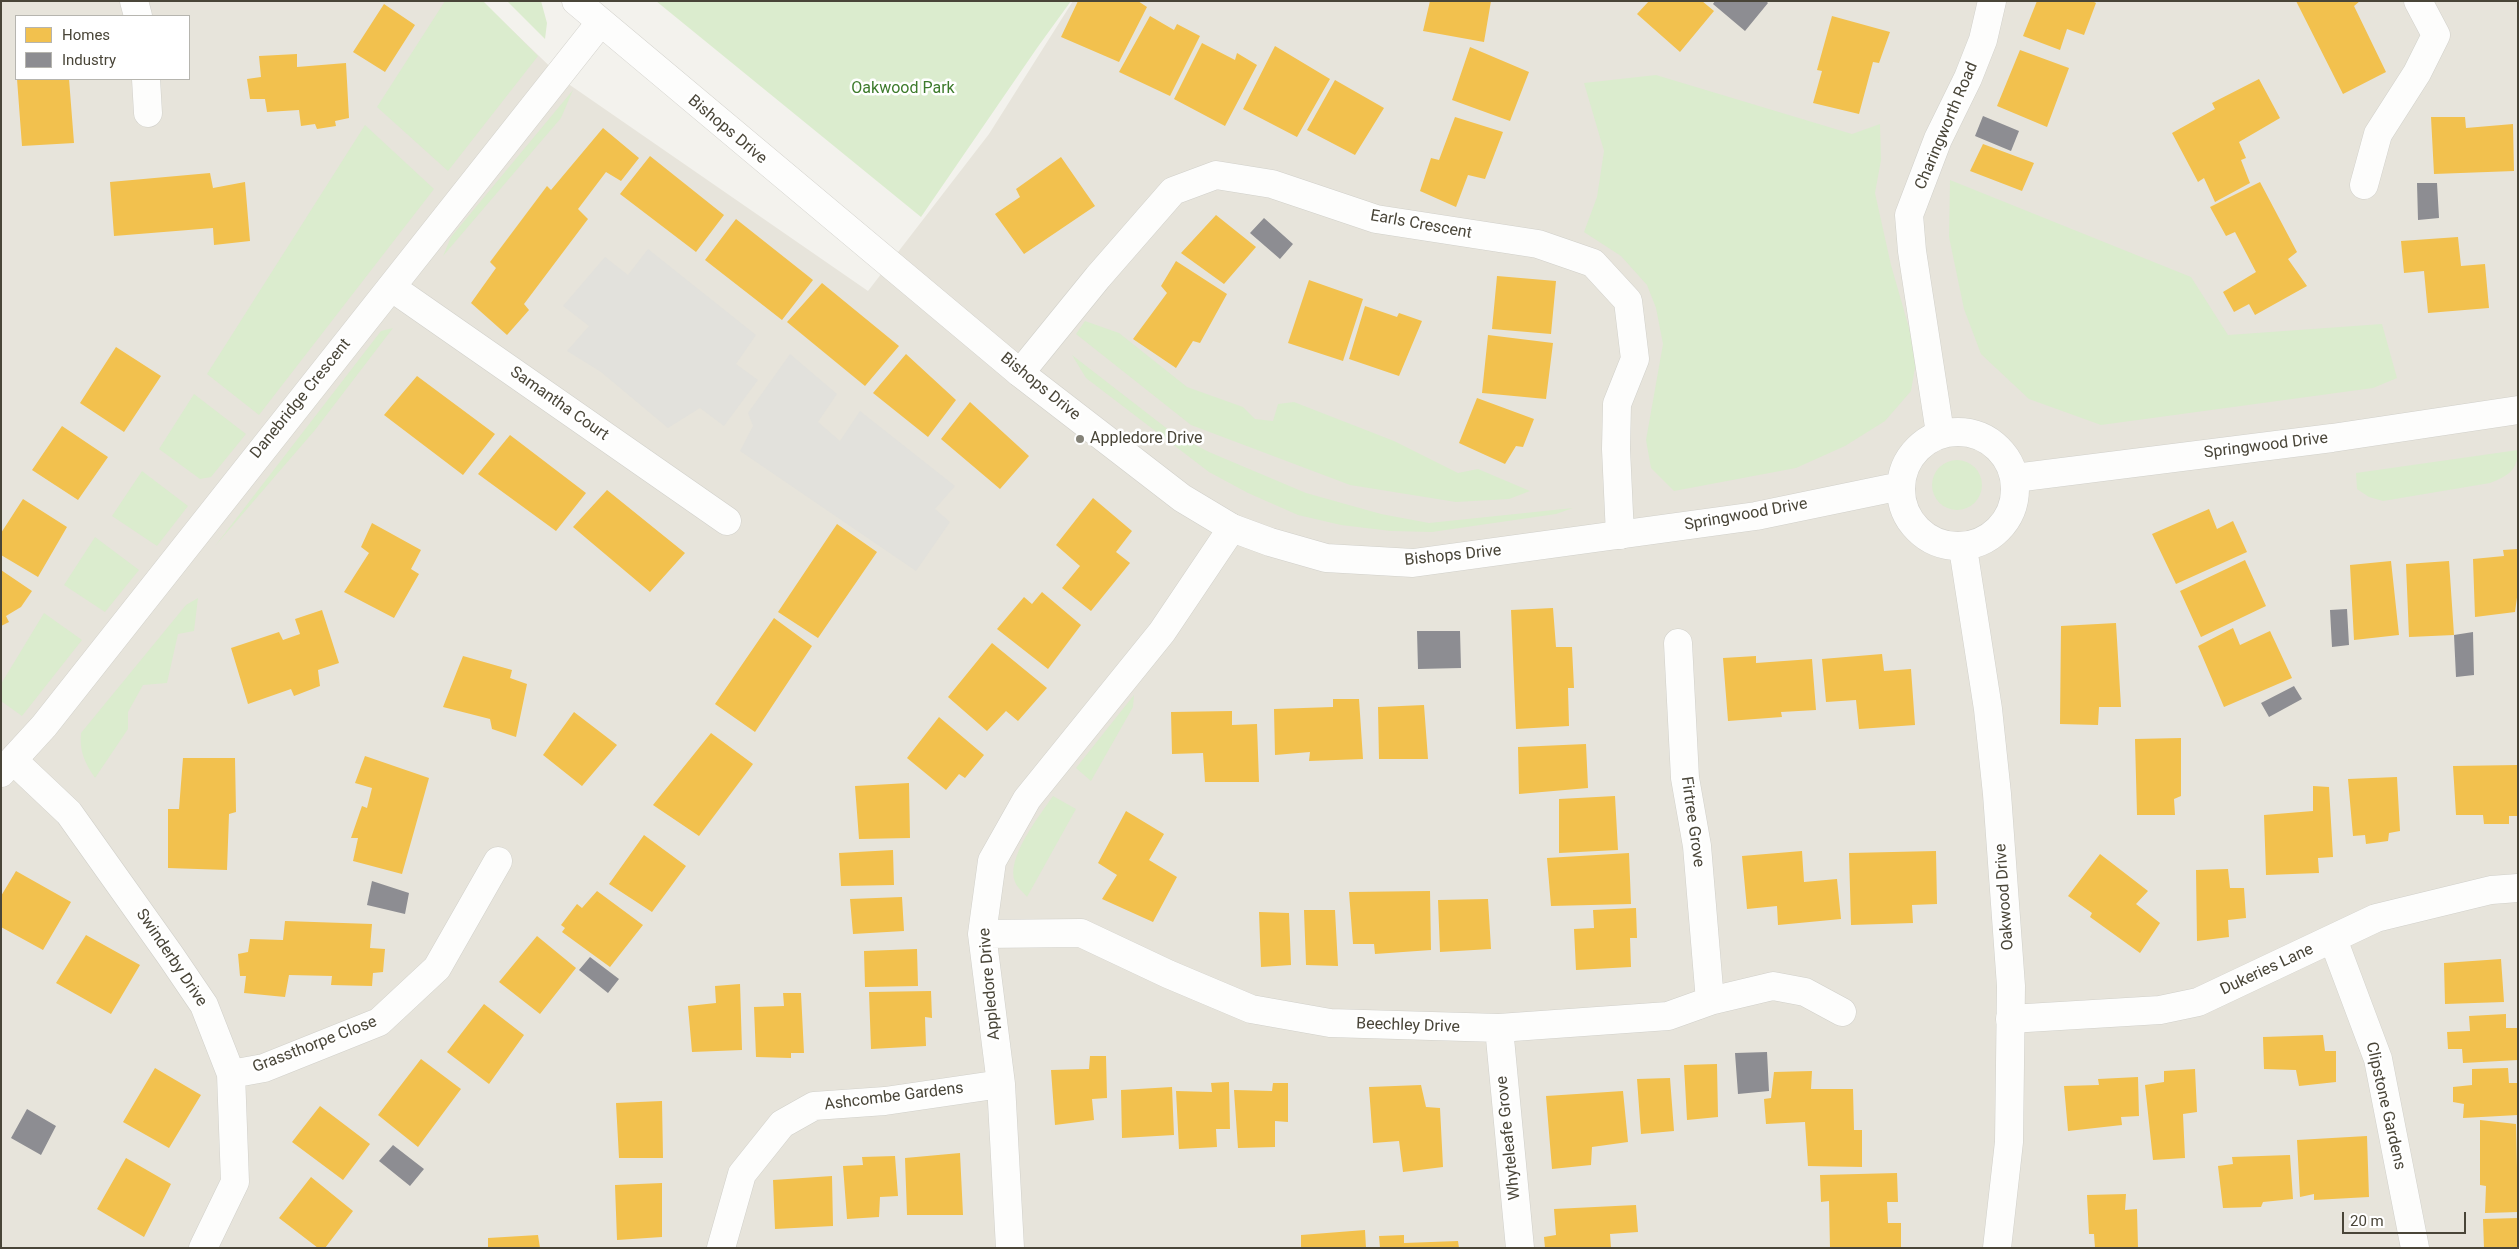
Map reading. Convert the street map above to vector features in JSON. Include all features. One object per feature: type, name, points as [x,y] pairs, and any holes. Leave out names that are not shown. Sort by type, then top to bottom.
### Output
[{"type":"street","points":[[134,1],[138,15]]},
{"type":"street","name":"Bishops Drive","points":[[576,1],[1020,373],[1182,498],[1232,528],[1270,542],[1326,558],[1371,562],[1413,563],[1590,538]]},
{"type":"street","name":"Charingworth Road","points":[[1940,433],[1912,251],[1909,215],[1938,139],[1983,40],[1992,1]]},
{"type":"street","points":[[2364,185],[2378,134],[2417,73],[2436,35],[2418,1]]},
{"type":"street","name":"Danebridge Crescent","points":[[7,767],[44,726],[600,23]]},
{"type":"street","points":[[146,80],[148,113]]},
{"type":"street","name":"Earls Crescent","points":[[1020,373],[1098,277],[1173,191],[1216,174],[1272,184],[1376,219],[1538,244],[1593,263],[1628,301],[1635,358],[1617,404],[1616,449],[1620,535]]},
{"type":"street","name":"Samantha Court","points":[[391,287],[728,521]]},
{"type":"street","name":"Springwood Drive","points":[[2015,478],[2332,438],[2518,410]]},
{"type":"street","points":[[1960,430],[1979,435],[1998,447],[2010,464],[2015,478],[2016,496],[2010,514],[1998,532],[1980,543],[1963,548],[1949,546],[1928,537],[1913,524],[1903,506],[1900,486],[1902,473],[1911,455],[1925,441],[1940,433],[1960,430]]},
{"type":"street","name":"Springwood Drive","points":[[1590,538],[1756,516],[1900,486]]},
{"type":"street","name":"Appledore Drive","points":[[1010,1248],[1001,1084],[982,934],[992,861],[1027,799],[1162,632],[1232,528]]},
{"type":"street","name":"Oakwood Drive","points":[[1963,548],[1988,709],[1997,794],[2011,986],[2009,1142],[1997,1248]]},
{"type":"street","name":"Firtree Grove","points":[[1678,643],[1685,778],[1696,846],[1710,1001]]},
{"type":"street","name":"Swinderby Drive","points":[[7,767],[69,813],[204,1005],[231,1074],[235,1182],[202,1248]]},
{"type":"street","name":"Grassthorpe Close","points":[[231,1074],[264,1068],[379,1022],[438,968],[498,861]]},
{"type":"street","name":"Dukeries Lane","points":[[2010,1019],[2160,1010],[2198,1002],[2376,918],[2491,890],[2518,888]]},
{"type":"street","name":"Beechley Drive","points":[[982,934],[1081,933],[1168,974],[1251,1009],[1330,1024],[1499,1028],[1668,1016],[1710,1001],[1773,986],[1805,992],[1842,1012]]},
{"type":"street","name":"Clipstone Gardens","points":[[2333,939],[2378,1059],[2415,1248]]},
{"type":"street","name":"Whyteleafe Grove","points":[[1499,1028],[1520,1248]]},
{"type":"street","name":"Ashcombe Gardens","points":[[721,1248],[742,1174],[782,1124],[814,1106],[885,1101],[1001,1084]]},
{"type":"shaded area","points":[[1,1],[482,1],[567,83],[868,291],[989,134],[1073,1],[2518,1],[2518,1248],[1,1248]]},
{"type":"shaded area","points":[[648,249],[756,335],[736,364],[758,380],[724,426],[700,408],[668,428],[601,372],[567,351],[589,326],[563,306],[605,257],[628,275]]},
{"type":"shaded area","points":[[790,354],[837,394],[818,422],[840,441],[860,411],[955,486],[935,509],[950,522],[916,571],[740,451],[753,426],[748,413]]},
{"type":"green space","points":[[445,1],[483,1],[538,56],[448,171],[377,107]]},
{"type":"green space","points":[[507,1],[541,1],[547,23],[545,39]]},
{"type":"green space","name":"Oakwood Park","points":[[656,1],[1071,1],[921,217]]},
{"type":"green space","points":[[1656,75],[1852,134],[1880,124],[1881,160],[1875,193],[1891,265],[1917,356],[1911,391],[1885,421],[1845,446],[1796,468],[1674,491],[1651,468],[1646,440],[1663,344],[1656,308],[1647,285],[1621,256],[1584,232],[1597,197],[1604,151],[1584,83]]},
{"type":"green space","points":[[573,90],[561,118],[443,256],[451,237]]},
{"type":"green space","points":[[365,125],[434,189],[259,415],[207,374]]},
{"type":"green space","points":[[1950,180],[2191,277],[2228,335],[2382,324],[2397,378],[2373,388],[2101,425],[2029,399],[1981,354],[1964,309],[1949,237]]},
{"type":"green space","points":[[1085,321],[1119,333],[1187,387],[1243,407],[1255,419],[1273,421],[1278,404],[1294,402],[1394,441],[1458,473],[1478,469],[1530,491],[1509,499],[1456,502],[1350,485],[1191,425],[1076,334]]},
{"type":"green space","points":[[393,328],[315,430],[215,546],[381,331]]},
{"type":"green space","points":[[1072,355],[1174,434],[1209,452],[1306,493],[1381,514],[1429,523],[1573,508],[1556,514],[1432,532],[1391,531],[1341,525],[1298,515],[1248,493],[1209,472],[1086,378]]},
{"type":"green space","points":[[194,394],[246,434],[211,477],[200,479],[159,449]]},
{"type":"green space","points":[[2518,450],[2516,463],[2511,471],[2502,478],[2490,483],[2383,501],[2369,497],[2357,489],[2356,473]]},
{"type":"green space","points":[[1957,460],[1966,462],[1977,471],[1982,485],[1980,494],[1971,505],[1957,510],[1948,508],[1937,499],[1932,485],[1934,476],[1943,465]]},
{"type":"green space","points":[[142,471],[188,506],[157,546],[112,516]]},
{"type":"green space","points":[[95,537],[139,570],[105,612],[64,585]]},
{"type":"green space","points":[[198,598],[194,631],[178,634],[167,683],[143,685],[128,712],[128,729],[95,778],[84,757],[81,746],[81,733],[186,605]]},
{"type":"green space","points":[[44,613],[82,640],[22,716],[1,701],[1,684]]},
{"type":"green space","points":[[1134,695],[1133,707],[1091,781],[1076,768]]},
{"type":"green space","points":[[1053,796],[1076,809],[1027,897],[1015,882],[1013,872],[1015,862],[1025,838]]},
{"type":"building: Homes","points":[[1078,1],[1138,1],[1147,7],[1119,62],[1061,37]]},
{"type":"building: Homes","points":[[1430,1],[1491,1],[1484,42],[1423,31]]},
{"type":"building: Homes","points":[[1649,1],[1702,1],[1714,11],[1680,52],[1637,14]]},
{"type":"building: Homes","points":[[2037,1],[2092,1],[2096,3],[2084,35],[2067,29],[2060,50],[2023,36]]},
{"type":"building: Homes","points":[[2296,1],[2360,1],[2354,6],[2386,72],[2343,94]]},
{"type":"building: Homes","points":[[384,4],[415,25],[385,72],[353,52]]},
{"type":"building: Homes","points":[[1150,16],[1174,30],[1177,24],[1200,36],[1170,96],[1119,72]]},
{"type":"building: Homes","points":[[1832,16],[1890,32],[1879,63],[1873,62],[1859,114],[1813,103],[1822,71],[1817,70]]},
{"type":"building: Homes","points":[[1202,43],[1235,60],[1237,53],[1257,65],[1225,126],[1174,99]]},
{"type":"building: Homes","points":[[1275,46],[1330,79],[1297,137],[1243,109]]},
{"type":"building: Homes","points":[[1470,47],[1529,72],[1510,121],[1452,100]]},
{"type":"building: Homes","points":[[2020,50],[2069,68],[2047,127],[1997,106]]},
{"type":"building: Homes","points":[[297,54],[297,67],[346,63],[349,118],[335,121],[336,126],[317,129],[315,124],[301,126],[299,110],[267,112],[265,99],[250,99],[247,79],[261,77],[259,56]]},
{"type":"building: Homes","points":[[2259,79],[2280,118],[2239,142],[2246,158],[2241,160],[2250,183],[2215,202],[2204,178],[2198,182],[2172,133],[2215,109],[2212,103]]},
{"type":"building: Homes","points":[[17,80],[69,80],[74,143],[22,146]]},
{"type":"building: Homes","points":[[1335,80],[1384,108],[1355,155],[1307,130]]},
{"type":"building: Homes","points":[[1455,117],[1503,132],[1485,179],[1468,175],[1456,207],[1420,191],[1431,158],[1439,160]]},
{"type":"building: Homes","points":[[2431,117],[2465,117],[2466,128],[2513,124],[2514,171],[2434,174]]},
{"type":"building: Homes","points":[[603,128],[639,158],[621,181],[606,172],[578,209],[588,219],[524,304],[529,310],[507,335],[471,303],[496,268],[490,262],[547,186],[551,190]]},
{"type":"building: Homes","points":[[1983,144],[2034,163],[2022,191],[1970,171]]},
{"type":"building: Homes","points":[[650,156],[724,215],[696,252],[620,194]]},
{"type":"building: Homes","points":[[1061,157],[1095,206],[1024,254],[995,214],[1020,197],[1016,189]]},
{"type":"building: Homes","points":[[210,173],[213,188],[245,182],[250,241],[214,245],[213,228],[114,236],[110,182]]},
{"type":"building: Homes","points":[[2260,182],[2297,252],[2288,259],[2307,286],[2255,315],[2249,304],[2234,312],[2223,292],[2256,272],[2235,232],[2226,236],[2210,207]]},
{"type":"building: Homes","points":[[1216,215],[1256,247],[1224,284],[1181,253]]},
{"type":"building: Homes","points":[[736,219],[813,280],[782,320],[705,260]]},
{"type":"building: Homes","points":[[2458,237],[2461,266],[2485,264],[2489,308],[2428,313],[2424,271],[2404,273],[2401,241]]},
{"type":"building: Homes","points":[[1176,261],[1227,294],[1200,343],[1193,341],[1176,368],[1133,339],[1167,293],[1161,286]]},
{"type":"building: Homes","points":[[1497,276],[1556,281],[1551,334],[1492,329]]},
{"type":"building: Homes","points":[[1309,280],[1363,299],[1343,361],[1288,343]]},
{"type":"building: Homes","points":[[822,283],[899,346],[865,386],[787,322]]},
{"type":"building: Homes","points":[[1365,306],[1397,317],[1399,313],[1422,321],[1399,376],[1349,359]]},
{"type":"building: Homes","points":[[1488,335],[1553,343],[1546,399],[1482,393]]},
{"type":"building: Homes","points":[[116,347],[161,376],[124,432],[80,403]]},
{"type":"building: Homes","points":[[906,354],[956,400],[928,437],[873,393]]},
{"type":"building: Homes","points":[[417,376],[495,434],[463,475],[384,415]]},
{"type":"building: Homes","points":[[1477,398],[1534,419],[1523,447],[1516,446],[1505,464],[1459,443]]},
{"type":"building: Homes","points":[[970,402],[1029,456],[1000,489],[941,439]]},
{"type":"building: Homes","points":[[62,426],[108,457],[78,500],[32,470]]},
{"type":"building: Homes","points":[[510,435],[586,493],[556,531],[478,474]]},
{"type":"building: Homes","points":[[607,490],[685,553],[650,592],[573,527]]},
{"type":"building: Homes","points":[[1093,498],[1132,531],[1116,552],[1130,563],[1091,611],[1062,588],[1080,566],[1056,545]]},
{"type":"building: Homes","points":[[23,499],[67,527],[38,577],[1,555],[1,533]]},
{"type":"building: Homes","points":[[2209,509],[2217,529],[2233,521],[2247,552],[2176,584],[2152,534]]},
{"type":"building: Homes","points":[[372,523],[421,550],[411,569],[419,574],[394,618],[344,592],[369,553],[361,547]]},
{"type":"building: Homes","points":[[837,524],[877,552],[818,638],[778,612]]},
{"type":"building: Homes","points":[[2518,549],[2518,590],[2515,612],[2475,617],[2473,559],[2504,556],[2503,550]]},
{"type":"building: Homes","points":[[2245,560],[2266,606],[2201,637],[2180,591]]},
{"type":"building: Homes","points":[[2391,561],[2399,635],[2354,640],[2350,565]]},
{"type":"building: Homes","points":[[2449,561],[2454,635],[2409,637],[2406,564]]},
{"type":"building: Homes","points":[[1,570],[32,591],[21,607],[6,616],[9,622],[1,626]]},
{"type":"building: Homes","points":[[1042,592],[1081,625],[1048,669],[997,629],[1024,597],[1032,604]]},
{"type":"building: Homes","points":[[1553,608],[1556,647],[1572,647],[1574,688],[1568,688],[1569,726],[1516,729],[1511,610]]},
{"type":"building: Homes","points":[[322,610],[339,663],[318,670],[320,686],[294,696],[291,689],[248,704],[231,648],[279,632],[283,640],[300,634],[295,619]]},
{"type":"building: Homes","points":[[774,618],[812,646],[755,732],[715,704]]},
{"type":"building: Homes","points":[[2116,623],[2121,707],[2099,707],[2098,725],[2060,724],[2061,626]]},
{"type":"building: Homes","points":[[2233,628],[2240,645],[2270,631],[2292,678],[2224,707],[2198,646]]},
{"type":"building: Homes","points":[[992,643],[1047,688],[1018,721],[1006,711],[987,731],[948,697]]},
{"type":"building: Homes","points":[[1882,654],[1884,671],[1911,669],[1915,725],[1859,729],[1856,700],[1826,702],[1822,659]]},
{"type":"building: Homes","points":[[463,656],[512,670],[510,678],[527,684],[516,737],[492,729],[490,719],[443,707]]},
{"type":"building: Homes","points":[[1756,656],[1756,663],[1812,659],[1816,710],[1781,712],[1782,717],[1728,721],[1723,658]]},
{"type":"building: Homes","points":[[1333,699],[1359,699],[1363,759],[1309,761],[1310,752],[1275,755],[1274,709],[1333,707]]},
{"type":"building: Homes","points":[[1424,705],[1428,759],[1379,759],[1378,707]]},
{"type":"building: Homes","points":[[1232,711],[1232,725],[1257,724],[1259,782],[1205,782],[1203,753],[1172,754],[1171,712]]},
{"type":"building: Homes","points":[[574,712],[617,745],[582,786],[543,755]]},
{"type":"building: Homes","points":[[939,717],[984,755],[965,778],[959,774],[946,790],[907,758]]},
{"type":"building: Homes","points":[[711,733],[753,764],[699,836],[653,805]]},
{"type":"building: Homes","points":[[2181,738],[2181,796],[2174,799],[2175,815],[2137,815],[2135,739]]},
{"type":"building: Homes","points":[[1586,744],[1588,788],[1519,794],[1518,747]]},
{"type":"building: Homes","points":[[365,756],[429,778],[402,874],[353,861],[358,838],[351,838],[362,806],[367,808],[372,788],[355,783]]},
{"type":"building: Homes","points":[[183,758],[235,758],[236,812],[229,814],[227,870],[168,868],[168,809],[179,809]]},
{"type":"building: Homes","points":[[2518,765],[2518,816],[2509,816],[2509,824],[2484,824],[2483,815],[2456,815],[2453,766]]},
{"type":"building: Homes","points":[[2397,777],[2400,831],[2389,833],[2388,841],[2366,844],[2365,835],[2353,836],[2348,779]]},
{"type":"building: Homes","points":[[909,783],[910,838],[859,839],[855,786]]},
{"type":"building: Homes","points":[[2313,786],[2329,787],[2333,857],[2318,858],[2319,873],[2266,875],[2264,815],[2313,811]]},
{"type":"building: Homes","points":[[1615,796],[1618,850],[1559,853],[1559,799]]},
{"type":"building: Homes","points":[[1126,811],[1164,834],[1149,860],[1177,877],[1153,922],[1102,899],[1117,875],[1098,863]]},
{"type":"building: Homes","points":[[644,835],[686,866],[652,912],[609,884]]},
{"type":"building: Homes","points":[[893,850],[894,885],[841,886],[839,853]]},
{"type":"building: Homes","points":[[1802,851],[1804,882],[1837,879],[1841,919],[1778,925],[1777,906],[1747,909],[1742,856]]},
{"type":"building: Homes","points":[[1936,851],[1937,904],[1912,905],[1913,923],[1851,925],[1849,853]]},
{"type":"building: Homes","points":[[1629,853],[1631,904],[1551,906],[1547,858]]},
{"type":"building: Homes","points":[[2100,854],[2148,891],[2136,904],[2160,923],[2140,953],[2090,917],[2092,913],[2068,896]]},
{"type":"building: Homes","points":[[2228,869],[2230,888],[2244,888],[2246,918],[2228,920],[2229,937],[2197,941],[2196,870]]},
{"type":"building: Homes","points":[[16,871],[71,902],[43,950],[1,927],[1,896]]},
{"type":"building: Homes","points":[[597,891],[643,925],[610,967],[562,932],[565,928],[561,925],[577,904],[582,908]]},
{"type":"building: Homes","points":[[1430,891],[1431,950],[1375,954],[1374,944],[1353,944],[1349,892]]},
{"type":"building: Homes","points":[[902,897],[904,931],[853,934],[850,899]]},
{"type":"building: Homes","points":[[1488,899],[1491,949],[1440,952],[1438,900]]},
{"type":"building: Homes","points":[[1636,908],[1637,938],[1630,938],[1631,967],[1576,970],[1574,929],[1594,928],[1593,910]]},
{"type":"building: Homes","points":[[1304,910],[1335,910],[1338,966],[1306,965]]},
{"type":"building: Homes","points":[[1259,912],[1289,913],[1291,965],[1261,967]]},
{"type":"building: Homes","points":[[285,921],[372,924],[370,948],[385,949],[383,972],[373,973],[372,986],[331,985],[332,976],[289,975],[285,997],[244,993],[246,976],[240,976],[238,954],[248,952],[250,939],[283,940]]},
{"type":"building: Homes","points":[[86,935],[140,965],[111,1014],[56,983]]},
{"type":"building: Homes","points":[[537,936],[576,968],[540,1014],[499,982]]},
{"type":"building: Homes","points":[[917,949],[918,986],[865,987],[864,951]]},
{"type":"building: Homes","points":[[2501,959],[2504,1002],[2445,1004],[2444,963]]},
{"type":"building: Homes","points":[[740,984],[742,1050],[692,1052],[688,1006],[716,1003],[715,986]]},
{"type":"building: Homes","points":[[931,991],[932,1018],[925,1017],[926,1046],[871,1049],[869,992]]},
{"type":"building: Homes","points":[[783,993],[801,993],[804,1053],[791,1053],[791,1058],[756,1057],[754,1007],[784,1006]]},
{"type":"building: Homes","points":[[484,1004],[524,1035],[489,1084],[447,1052]]},
{"type":"building: Homes","points":[[2506,1014],[2506,1028],[2518,1028],[2518,1060],[2463,1063],[2462,1049],[2448,1049],[2447,1032],[2470,1031],[2469,1016]]},
{"type":"building: Homes","points":[[2323,1035],[2325,1051],[2336,1051],[2336,1082],[2299,1086],[2296,1070],[2264,1069],[2263,1037]]},
{"type":"building: Homes","points":[[1090,1056],[1106,1056],[1107,1098],[1092,1099],[1094,1120],[1055,1125],[1051,1070],[1089,1069]]},
{"type":"building: Homes","points":[[421,1059],[461,1089],[418,1147],[378,1115]]},
{"type":"building: Homes","points":[[1717,1064],[1718,1117],[1687,1120],[1684,1065]]},
{"type":"building: Homes","points":[[155,1068],[201,1095],[169,1148],[123,1122]]},
{"type":"building: Homes","points":[[2508,1068],[2509,1083],[2518,1083],[2518,1115],[2463,1118],[2464,1104],[2453,1102],[2453,1087],[2472,1085],[2472,1069]]},
{"type":"building: Homes","points":[[2195,1069],[2197,1112],[2183,1114],[2185,1158],[2153,1160],[2145,1085],[2164,1082],[2164,1071]]},
{"type":"building: Homes","points":[[1812,1071],[1811,1089],[1853,1089],[1854,1130],[1862,1130],[1862,1167],[1808,1166],[1805,1122],[1766,1124],[1764,1099],[1771,1098],[1774,1072]]},
{"type":"building: Homes","points":[[2138,1077],[2139,1116],[2121,1117],[2122,1125],[2068,1131],[2064,1086],[2099,1085],[2098,1079]]},
{"type":"building: Homes","points":[[1670,1078],[1674,1131],[1641,1134],[1637,1079]]},
{"type":"building: Homes","points":[[1229,1082],[1230,1129],[1216,1129],[1217,1147],[1179,1149],[1176,1091],[1212,1092],[1211,1083]]},
{"type":"building: Homes","points":[[1273,1083],[1288,1083],[1288,1122],[1275,1121],[1275,1147],[1238,1148],[1234,1090],[1272,1091]]},
{"type":"building: Homes","points":[[1421,1085],[1426,1107],[1440,1108],[1443,1167],[1403,1172],[1399,1141],[1373,1143],[1369,1087]]},
{"type":"building: Homes","points":[[1172,1087],[1174,1135],[1122,1138],[1121,1090]]},
{"type":"building: Homes","points":[[1623,1091],[1628,1142],[1592,1147],[1591,1165],[1552,1169],[1546,1096]]},
{"type":"building: Homes","points":[[662,1101],[663,1158],[619,1158],[616,1103]]},
{"type":"building: Homes","points":[[320,1106],[370,1144],[343,1180],[292,1142]]},
{"type":"building: Homes","points":[[2480,1120],[2516,1124],[2518,1212],[2485,1213],[2486,1186],[2480,1185]]},
{"type":"building: Homes","points":[[2367,1136],[2369,1197],[2314,1200],[2314,1194],[2300,1197],[2297,1140]]},
{"type":"building: Homes","points":[[960,1153],[963,1215],[907,1215],[905,1158]]},
{"type":"building: Homes","points":[[2290,1155],[2293,1199],[2263,1202],[2261,1207],[2223,1208],[2218,1166],[2233,1164],[2232,1157]]},
{"type":"building: Homes","points":[[895,1156],[898,1196],[880,1197],[879,1217],[847,1219],[843,1166],[863,1165],[862,1157]]},
{"type":"building: Homes","points":[[126,1158],[171,1184],[144,1237],[97,1209]]},
{"type":"building: Homes","points":[[1897,1173],[1898,1202],[1887,1202],[1888,1223],[1901,1223],[1901,1248],[1830,1248],[1829,1201],[1821,1202],[1820,1175]]},
{"type":"building: Homes","points":[[832,1176],[833,1226],[775,1229],[773,1180]]},
{"type":"building: Homes","points":[[311,1177],[353,1211],[325,1248],[318,1248],[279,1218]]},
{"type":"building: Homes","points":[[662,1183],[662,1237],[617,1240],[615,1185]]},
{"type":"building: Homes","points":[[2126,1194],[2125,1210],[2137,1209],[2138,1248],[2095,1248],[2094,1234],[2089,1234],[2087,1195]]},
{"type":"building: Homes","points":[[1636,1205],[1638,1232],[1610,1234],[1611,1248],[1545,1248],[1544,1237],[1556,1235],[1554,1209]]},
{"type":"building: Homes","points":[[2518,1218],[2518,1248],[2484,1248],[2483,1219]]},
{"type":"building: Homes","points":[[1365,1230],[1366,1248],[1301,1248],[1301,1235]]},
{"type":"building: Homes","points":[[538,1235],[540,1248],[488,1248],[488,1238]]},
{"type":"building: Homes","points":[[1404,1235],[1404,1243],[1458,1241],[1459,1248],[1380,1248],[1379,1236]]},
{"type":"building: Industry","points":[[1715,1],[1766,1],[1768,3],[1745,31],[1713,4]]},
{"type":"building: Industry","points":[[1983,116],[2019,131],[2011,151],[1975,136]]},
{"type":"building: Industry","points":[[2417,183],[2437,183],[2439,218],[2418,220]]},
{"type":"building: Industry","points":[[1264,218],[1293,244],[1280,259],[1250,233]]},
{"type":"building: Industry","points":[[2347,609],[2349,645],[2332,647],[2330,610]]},
{"type":"building: Industry","points":[[1417,631],[1460,631],[1461,668],[1418,669]]},
{"type":"building: Industry","points":[[2473,632],[2474,675],[2456,677],[2454,635]]},
{"type":"building: Industry","points":[[2294,686],[2302,699],[2269,717],[2261,703]]},
{"type":"building: Industry","points":[[372,881],[409,893],[405,914],[367,905]]},
{"type":"building: Industry","points":[[590,957],[619,979],[608,993],[579,970]]},
{"type":"building: Industry","points":[[1767,1052],[1769,1091],[1738,1094],[1735,1053]]},
{"type":"building: Industry","points":[[27,1109],[56,1126],[41,1155],[11,1138]]},
{"type":"building: Industry","points":[[393,1145],[424,1169],[410,1186],[379,1161]]},
{"type":"place","name":"Appledore Drive","points":[[1080,439]]}]
